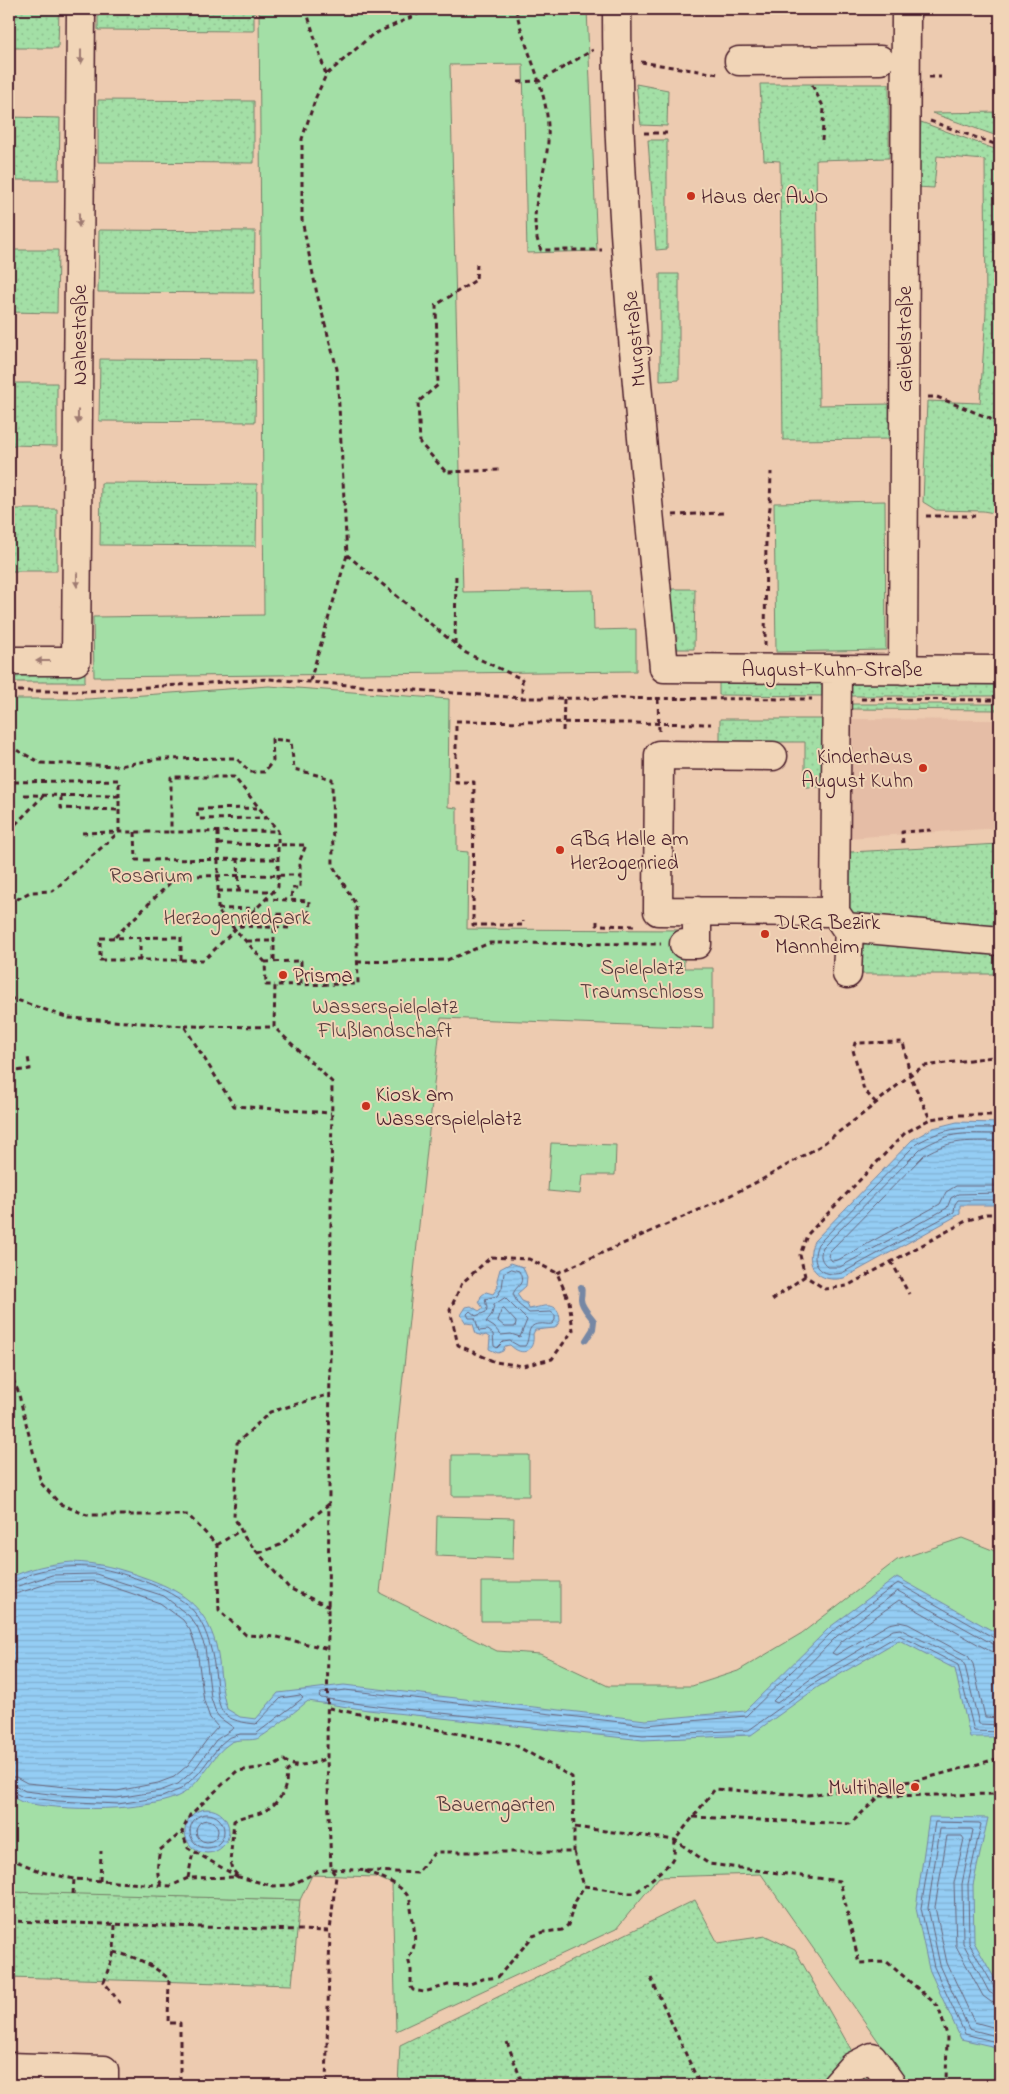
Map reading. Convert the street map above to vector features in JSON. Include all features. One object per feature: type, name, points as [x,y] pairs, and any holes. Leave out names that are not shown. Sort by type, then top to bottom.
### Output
[{"type":"street","name":"Nahestraße","points":[[9,661],[76,661],[81,9]]},
{"type":"street","name":"Murgstraße","points":[[617,9],[617,47],[627,250],[664,668]]},
{"type":"street","name":"Geibelstraße","points":[[903,670],[906,9]]},
{"type":"street","points":[[807,68],[880,60]]},
{"type":"street","points":[[729,67],[807,68],[906,77]]},
{"type":"street","name":"August-Kuhn-Straße","points":[[664,668],[1000,670]]},
{"type":"street","points":[[837,670],[843,950]]},
{"type":"street","points":[[773,756],[659,755],[658,911],[697,911],[843,950],[1000,941]]},
{"type":"street","points":[[677,944],[697,944],[697,911]]},
{"type":"street","points":[[836,2085],[852,2067],[872,2056],[892,2085]]},
{"type":"street","points":[[9,2067],[104,2070],[104,2085]]},
{"type":"path","points":[[306,9],[326,75]]},
{"type":"path","points":[[310,681],[347,555],[337,369],[316,294],[302,220],[302,139],[316,97],[326,75],[372,35],[429,9]]},
{"type":"path","points":[[516,9],[519,23],[540,81],[549,118],[548,143],[534,214],[536,238],[541,250],[627,250]]},
{"type":"path","points":[[518,82],[540,81],[617,47],[729,67]]},
{"type":"path","points":[[807,68],[824,108],[822,140]]},
{"type":"path","points":[[905,112],[1000,146]]},
{"type":"path","points":[[476,264],[476,280],[436,305],[438,385],[418,402],[420,443],[446,472],[499,470]]},
{"type":"path","points":[[903,396],[937,397],[989,418],[1000,427]]},
{"type":"path","points":[[764,669],[766,536],[770,507],[771,472]]},
{"type":"path","points":[[650,515],[723,513]]},
{"type":"path","points":[[903,516],[975,516]]},
{"type":"path","points":[[347,555],[466,653],[522,679],[522,698]]},
{"type":"path","points":[[455,644],[456,572]]},
{"type":"path","points":[[9,691],[88,691],[269,679],[522,698],[1000,700]]},
{"type":"path","points":[[563,731],[564,699]]},
{"type":"path","points":[[658,699],[658,723]]},
{"type":"path","points":[[456,721],[711,724]]},
{"type":"path","points":[[456,726],[456,782],[474,782],[473,924],[523,925],[523,921]]},
{"type":"path","points":[[9,746],[41,763],[119,766],[158,759],[236,758],[250,772],[264,772],[272,761],[272,740],[292,741],[294,768],[332,779],[333,866],[356,905],[358,984],[266,985],[265,962],[218,911],[218,832]]},
{"type":"path","points":[[171,832],[171,777],[234,777],[257,808],[278,831],[278,887],[204,960],[181,960],[100,960],[100,938],[181,937],[181,960]]},
{"type":"path","points":[[9,904],[30,892],[52,891],[119,832],[119,780],[14,782]]},
{"type":"path","points":[[24,795],[119,796]]},
{"type":"path","points":[[9,831],[44,796]]},
{"type":"path","points":[[61,796],[61,808],[119,810]]},
{"type":"path","points":[[257,808],[197,809],[198,819],[266,818]]},
{"type":"path","points":[[903,842],[902,832],[931,830]]},
{"type":"path","points":[[80,832],[278,831]]},
{"type":"path","points":[[136,832],[136,860],[278,859]]},
{"type":"path","points":[[218,844],[306,844],[300,860],[300,888],[292,888],[291,900]]},
{"type":"path","points":[[238,858],[238,891]]},
{"type":"path","points":[[115,938],[177,876],[301,875]]},
{"type":"path","points":[[218,891],[274,891]]},
{"type":"path","points":[[250,915],[308,914],[310,901],[266,900]]},
{"type":"path","points":[[218,908],[257,908]]},
{"type":"path","points":[[239,926],[292,928],[292,914]]},
{"type":"path","points":[[597,921],[597,925],[633,926]]},
{"type":"path","points":[[274,928],[274,962]]},
{"type":"path","points":[[140,937],[140,960]]},
{"type":"path","points":[[246,941],[274,941]]},
{"type":"path","points":[[357,962],[447,960],[490,943],[677,944]]},
{"type":"path","points":[[265,962],[301,961],[301,984]]},
{"type":"path","points":[[274,1027],[275,985]]},
{"type":"path","points":[[9,999],[14,999],[69,1018],[184,1026],[274,1027],[332,1082],[329,1708],[327,1758],[330,1870],[336,1876],[330,1931],[326,2085]]},
{"type":"path","points":[[184,1026],[234,1106],[331,1114]]},
{"type":"path","points":[[876,1103],[864,1090],[853,1050],[855,1043],[903,1042],[910,1075],[930,1119]]},
{"type":"path","points":[[556,1273],[717,1202],[763,1179],[820,1146],[924,1066],[1000,1056]]},
{"type":"path","points":[[9,1072],[30,1070],[28,1057]]},
{"type":"path","points":[[1000,1115],[957,1115],[930,1119],[906,1133],[807,1235],[800,1255],[805,1276],[825,1289],[847,1286],[966,1221],[986,1214],[1000,1214]]},
{"type":"path","points":[[491,1257],[529,1259],[556,1273],[569,1302],[573,1330],[552,1359],[523,1366],[495,1362],[458,1345],[450,1310],[462,1283],[491,1257]]},
{"type":"path","points":[[892,1261],[909,1294]]},
{"type":"path","points":[[772,1300],[805,1276]]},
{"type":"path","points":[[9,1371],[18,1391],[41,1483],[60,1504],[87,1515],[188,1515],[218,1545],[219,1610],[246,1635],[277,1637],[329,1649]]},
{"type":"path","points":[[329,1607],[289,1588],[245,1538],[234,1517],[236,1443],[270,1412],[330,1394]]},
{"type":"path","points":[[259,1553],[280,1545],[329,1504]]},
{"type":"path","points":[[218,1545],[241,1530]]},
{"type":"path","points":[[329,1708],[515,1745],[572,1777],[574,1852],[584,1886],[574,1904],[569,1926],[562,1930],[544,1932],[533,1936],[498,1977],[483,1979],[470,1984],[448,1984],[418,1992],[413,1990],[410,1982],[411,1970],[408,1958],[414,1951],[414,1939],[408,1894],[386,1879],[365,1871]]},
{"type":"path","points":[[239,1877],[232,1869],[230,1862],[234,1821],[239,1817],[258,1814],[270,1808],[278,1800],[285,1788],[287,1771],[297,1765],[327,1758]]},
{"type":"path","points":[[584,1886],[635,1893],[670,1863],[674,1856],[675,1840],[715,1789],[808,1795],[919,1780],[1000,1758]]},
{"type":"path","points":[[162,1885],[159,1881],[157,1868],[160,1850],[182,1832],[190,1815],[237,1771],[274,1766],[284,1760],[289,1764],[297,1765]]},
{"type":"path","points":[[692,1817],[850,1824],[880,1796],[1000,1794]]},
{"type":"path","points":[[574,1827],[675,1840],[709,1864],[840,1882],[859,1964],[887,1962],[938,2006],[947,2035],[946,2083],[948,2085]]},
{"type":"path","points":[[182,1832],[185,1844],[193,1852],[204,1856],[239,1877]]},
{"type":"path","points":[[100,1881],[101,1851]]},
{"type":"path","points":[[188,1878],[193,1852]]},
{"type":"path","points":[[9,1858],[42,1872],[100,1881],[171,1886],[188,1878],[239,1877],[274,1886],[292,1886],[319,1871],[417,1873],[434,1852],[574,1852]]},
{"type":"path","points":[[73,1894],[74,1878]]},
{"type":"path","points":[[9,1922],[330,1931]]},
{"type":"path","points":[[115,1925],[114,1952],[104,1982],[120,2003]]},
{"type":"path","points":[[114,1952],[152,1965],[168,1979],[168,2023],[180,2023],[180,2085]]},
{"type":"path","points":[[651,1978],[700,2085]]},
{"type":"path","points":[[507,2042],[523,2085]]},
{"type":"shaded area","name":"Kinderhaus August Kuhn","points":[[847,719],[1000,720],[1000,828],[846,838]]},
{"type":"green space","points":[[9,9],[59,9],[58,48],[9,48]]},
{"type":"green space","points":[[98,9],[254,9],[254,31],[98,30]]},
{"type":"green space","points":[[259,9],[587,9],[597,251],[527,253],[523,64],[450,65],[463,592],[593,590],[594,630],[636,629],[636,671],[94,677],[93,617],[264,615]]},
{"type":"green space","points":[[636,84],[668,90],[667,126],[641,125]]},
{"type":"green space","points":[[760,84],[889,84],[889,158],[816,160],[819,405],[892,404],[893,439],[783,440],[780,161],[764,160]]},
{"type":"green space","points":[[98,100],[254,101],[254,163],[98,162]]},
{"type":"green space","points":[[1000,112],[1000,137],[932,113]]},
{"type":"green space","points":[[9,117],[60,118],[59,180],[9,180]]},
{"type":"green space","points":[[921,122],[1000,151],[1000,514],[983,511],[936,510],[923,502],[927,401],[980,403],[986,312],[985,160],[937,156],[934,188],[916,187]]},
{"type":"green space","points":[[648,140],[667,140],[667,249],[656,250]]},
{"type":"green space","points":[[99,230],[255,231],[254,293],[98,292]]},
{"type":"green space","points":[[9,250],[58,250],[57,313],[9,312]]},
{"type":"green space","points":[[660,274],[679,274],[679,380],[660,381]]},
{"type":"green space","points":[[100,359],[256,360],[255,422],[99,421]]},
{"type":"green space","points":[[9,383],[57,383],[57,446],[9,445]]},
{"type":"green space","points":[[101,483],[257,484],[256,546],[100,545]]},
{"type":"green space","points":[[885,501],[886,650],[776,652],[774,503]]},
{"type":"green space","points":[[9,509],[57,509],[57,571],[9,571]]},
{"type":"green space","points":[[671,589],[695,589],[694,649],[675,649]]},
{"type":"green space","points":[[9,668],[85,668],[85,682],[9,682]]},
{"type":"green space","points":[[719,682],[822,682],[822,696],[719,695]]},
{"type":"green space","points":[[849,683],[1000,683],[1000,696],[849,696]]},
{"type":"green space","name":"Herzogenriedpark","points":[[269,686],[449,699],[448,807],[457,808],[457,851],[468,852],[467,929],[684,930],[684,968],[713,968],[713,1028],[441,1018],[380,1593],[497,1651],[540,1654],[608,1686],[692,1686],[738,1671],[802,1633],[897,1560],[962,1538],[1000,1553],[1000,2085],[909,2085],[761,1874],[659,1877],[616,1929],[396,2031],[392,1884],[376,1877],[312,1875],[300,1900],[9,1892],[9,699],[88,699]]},
{"type":"green space","points":[[848,704],[1000,704],[1000,710],[848,709]]},
{"type":"green space","points":[[720,719],[827,719],[827,787],[805,787],[805,742],[720,742]]},
{"type":"green space","points":[[1000,844],[1000,934],[869,923],[849,913],[850,852]]},
{"type":"green space","points":[[857,938],[1000,950],[1000,974],[856,974]]},
{"type":"green space","points":[[551,1143],[616,1145],[615,1175],[582,1175],[580,1194],[548,1191]]},
{"type":"green space","points":[[452,1455],[529,1455],[529,1496],[452,1496]]},
{"type":"green space","points":[[437,1516],[514,1518],[513,1559],[436,1556]]},
{"type":"green space","points":[[481,1582],[560,1582],[560,1621],[481,1621]]},
{"type":"green space","points":[[9,1891],[300,1900],[292,1985],[9,1977]]},
{"type":"green space","points":[[695,1900],[718,1943],[766,1936],[795,1950],[871,2085],[398,2085],[400,2045]]},
{"type":"water","points":[[957,1122],[1000,1123],[1000,1205],[960,1205],[960,1214],[844,1278],[835,1279],[820,1276],[815,1271],[810,1258],[814,1241],[912,1140],[933,1128]]},
{"type":"water","points":[[511,1263],[523,1267],[527,1277],[526,1286],[517,1294],[522,1301],[527,1303],[529,1309],[546,1306],[554,1307],[559,1314],[560,1321],[555,1328],[535,1330],[532,1345],[527,1351],[519,1351],[510,1345],[505,1346],[503,1351],[498,1353],[489,1349],[490,1338],[486,1335],[476,1334],[473,1324],[466,1323],[461,1315],[466,1307],[471,1306],[479,1311],[483,1308],[479,1302],[481,1296],[486,1292],[493,1294],[498,1287],[497,1280],[500,1269]]},
{"type":"water","points":[[72,1562],[100,1565],[134,1574],[168,1587],[189,1601],[205,1619],[216,1645],[227,1709],[240,1717],[256,1719],[278,1693],[344,1685],[646,1720],[745,1711],[830,1627],[897,1577],[1000,1635],[1000,1737],[970,1737],[955,1669],[899,1640],[818,1687],[751,1735],[643,1740],[368,1710],[308,1701],[260,1737],[253,1740],[230,1743],[218,1754],[191,1788],[169,1799],[150,1804],[104,1808],[58,1807],[22,1802],[9,1794],[9,1578],[40,1567]]},
{"type":"water","points":[[203,1809],[211,1809],[223,1815],[229,1831],[223,1847],[211,1853],[203,1853],[191,1847],[185,1835],[185,1827],[191,1815]]},
{"type":"water","points":[[929,1817],[988,1818],[973,1885],[974,1942],[1000,1988],[1000,2048],[961,2039],[929,1969],[916,1908]]},
{"type":"waterway","points":[[581,1287],[582,1305],[594,1321],[593,1329],[586,1340]]},
{"type":"place","name":"Haus der AWO","points":[[691,196]]},
{"type":"place","name":"Kinderhaus August Kuhn","points":[[923,768]]},
{"type":"place","name":"GBG Halle am Herzogenried","points":[[560,850]]},
{"type":"place","name":"DLRG Bezirk Mannheim","points":[[765,934]]},
{"type":"place","name":"Prisma","points":[[283,975]]},
{"type":"place","name":"Kiosk am Wasserspielplatz","points":[[366,1106]]},
{"type":"place","name":"Multihalle","points":[[915,1787]]},
{"type":"park label","name":"Rosarium","points":[[151,875]]},
{"type":"park label","name":"Spielplatz Traumschloss","points":[[642,979]]},
{"type":"park label","name":"Wasserspielplatz Flußlandschaft","points":[[385,1018]]},
{"type":"park label","name":"Bauerngarten","points":[[496,1804]]}]
